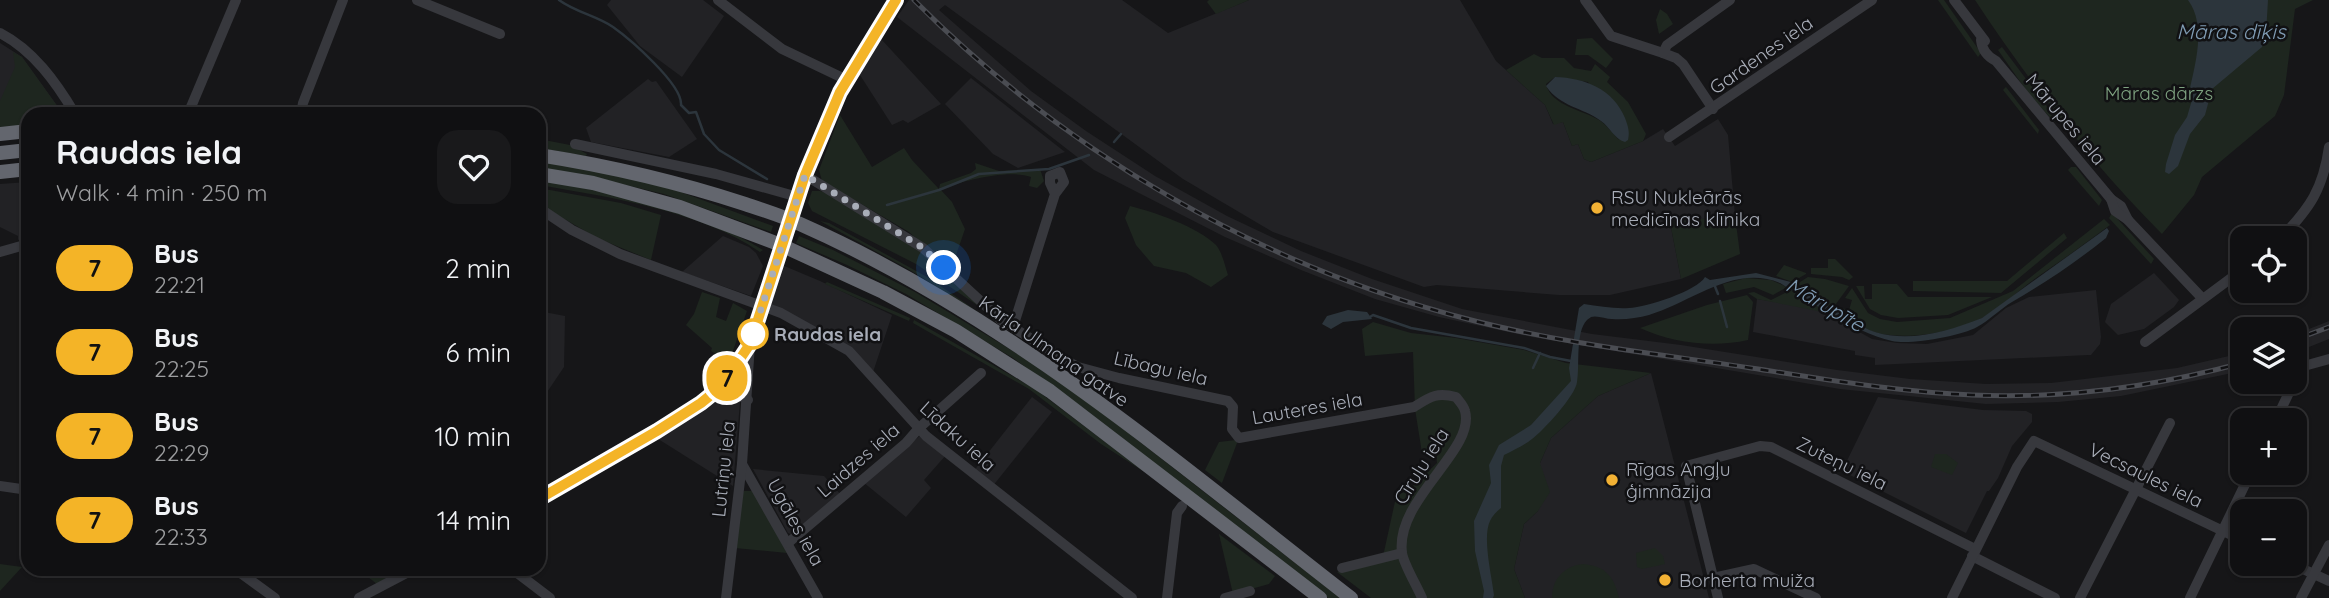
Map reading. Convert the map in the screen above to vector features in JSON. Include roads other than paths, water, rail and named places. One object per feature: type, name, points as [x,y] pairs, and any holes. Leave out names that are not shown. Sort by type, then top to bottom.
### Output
[{"type":"highway","points":[[0,134],[21,132]]},
{"type":"highway","points":[[0,153],[21,151]]},
{"type":"highway","name":"Kārļa Ulmaņa gatve","points":[[546,156],[601,165],[688,185],[790,219],[895,271],[1021,347],[1110,412],[1351,598]]},
{"type":"highway","points":[[0,172],[21,170]]},
{"type":"highway","name":"Kārļa Ulmaņa gatve","points":[[546,175],[638,194],[781,245],[883,292],[956,331],[1011,364],[1061,399],[1320,598]]},
{"type":"street","points":[[191,107],[236,0]]},
{"type":"street","points":[[302,107],[343,0]]},
{"type":"street","points":[[417,0],[500,34]]},
{"type":"street","points":[[718,0],[782,49],[847,80]]},
{"type":"street","points":[[546,495],[657,431],[722,386],[750,344],[805,175],[847,80],[896,0]]},
{"type":"street","points":[[1585,0],[1611,36],[1663,52],[1684,64],[1713,109]]},
{"type":"street","name":"Gardenes iela","points":[[1669,137],[1872,0]]},
{"type":"street","name":"Mārupes iela","points":[[1954,0],[1981,40],[1992,49],[1996,61],[2111,199],[2121,206],[2128,220],[2203,298]]},
{"type":"street","points":[[1663,52],[1667,45],[1728,1]]},
{"type":"street","points":[[0,33],[26,50],[59,88],[71,107]]},
{"type":"street","points":[[575,144],[716,174],[797,197]]},
{"type":"street","points":[[2291,226],[2312,202],[2321,184],[2329,147]]},
{"type":"street","name":"Lībagu iela","points":[[805,175],[923,248],[966,289],[1013,327],[1078,367],[1228,401],[1233,407]]},
{"type":"street","points":[[1013,327],[1055,194]]},
{"type":"street","points":[[546,213],[572,230],[620,254],[761,306]]},
{"type":"street","points":[[0,252],[21,246]]},
{"type":"street","points":[[2145,342],[2230,279]]},
{"type":"street","name":"Līdaku iela","points":[[761,306],[781,313],[854,355],[919,428],[998,495],[1132,598]]},
{"type":"street","name":"Lutriņu iela","points":[[726,598],[742,464],[750,344]]},
{"type":"street","points":[[2307,365],[2329,359]]},
{"type":"street","name":"Laidzes iela","points":[[788,543],[906,443],[981,373]]},
{"type":"street","points":[[722,386],[748,400]]},
{"type":"street","name":"Cīruļu iela","points":[[1402,553],[1409,516],[1415,502],[1460,442],[1466,421],[1465,409],[1456,397],[1443,394],[1414,407]]},
{"type":"street","name":"Lauteres iela","points":[[1233,407],[1231,429],[1239,438],[1414,407]]},
{"type":"street","points":[[2080,598],[2169,423]]},
{"type":"street","name":"Vecsaules iela","points":[[1973,553],[2017,467],[2034,441],[2230,535]]},
{"type":"street","name":"Zuteņu iela","points":[[1713,578],[1686,466],[1760,446],[1771,447],[2055,598]]},
{"type":"street","name":"Ugāles iela","points":[[742,464],[818,598]]},
{"type":"street","points":[[2190,598],[2245,485]]},
{"type":"street","points":[[0,486],[21,489]]},
{"type":"street","points":[[1167,598],[1177,513],[1182,506]]},
{"type":"street","points":[[2301,598],[2329,545]]},
{"type":"street","points":[[1342,568],[1402,553],[1422,598]]},
{"type":"street","points":[[1952,598],[1973,553]]},
{"type":"street","points":[[1718,598],[1713,578],[1754,569],[1816,598]]},
{"type":"street","points":[[2307,570],[2329,581]]},
{"type":"street","points":[[245,576],[275,598]]},
{"type":"street","points":[[359,598],[401,576]]},
{"type":"street","points":[[521,576],[550,598]]},
{"type":"street","points":[[1225,598],[1250,591]]},
{"type":"water","name":"Māras dīķis","points":[[2188,0],[2268,0],[2266,34],[2262,47],[2212,89],[2205,115],[2190,134],[2178,166],[2169,174],[2165,172],[2166,164],[2175,135],[2187,117],[2192,100],[2189,93],[2198,33],[2194,10]]},
{"type":"water","points":[[1555,77],[1587,83],[1605,93],[1620,108],[1625,118],[1628,140],[1621,140],[1594,116],[1565,103],[1552,93],[1546,86]]},
{"type":"water","points":[[2107,228],[2109,231],[2106,238],[2072,264],[1982,324],[1960,334],[1923,341],[1892,341],[1861,330],[1833,315],[1836,310],[1864,328],[1888,335],[1916,336],[1956,327],[1982,318]]},
{"type":"water","name":"Mārupīte","points":[[1756,273],[1795,283],[1830,308],[1828,313],[1780,283],[1763,278],[1746,278],[1713,287],[1649,315],[1621,319],[1591,317],[1587,320],[1581,332],[1577,382],[1571,395],[1537,435],[1504,455],[1501,466],[1501,508],[1491,519],[1487,537],[1494,595],[1493,598],[1483,598],[1484,591],[1475,551],[1474,521],[1491,483],[1489,465],[1499,445],[1531,425],[1571,381],[1569,368],[1579,308],[1584,304],[1637,307],[1682,293],[1705,277],[1710,280]]},
{"type":"water","points":[[1348,310],[1367,312],[1372,319],[1343,322],[1331,329],[1322,324],[1327,316]]},
{"type":"waterway","points":[[559,0],[607,23],[631,41],[674,86],[681,105],[689,113],[696,112],[704,134],[719,150],[767,179]]},
{"type":"waterway","points":[[1114,142],[1121,134]]},
{"type":"waterway","points":[[887,205],[939,190],[979,174],[1049,169],[1089,155]]},
{"type":"waterway","points":[[1714,284],[1718,294]]},
{"type":"waterway","points":[[1720,301],[1727,327]]},
{"type":"waterway","points":[[1370,317],[1373,315],[1411,328],[1524,348],[1571,361]]},
{"type":"waterway","points":[[1533,368],[1540,353]]},
{"type":"railway","points":[[914,0],[973,56],[1037,108],[1103,155],[1173,198],[1245,237],[1320,270],[1397,298],[1475,321],[1612,348],[1861,384],[1972,395],[2040,395],[2108,390],[2175,379],[2230,366]]},
{"type":"railway","points":[[2307,335],[2329,327]]},
{"type":"place","name":"RSU Nukleārās medicīnas klīnika","points":[[1597,208]]},
{"type":"place","name":"Raudas iela","points":[[753,334]]},
{"type":"place","name":"Rīgas Angļu ģimnāzija","points":[[1612,480]]},
{"type":"place","name":"Borherta muiža","points":[[1665,580]]},
{"type":"park label","name":"Māras dārzs","points":[[2159,93]]}]
